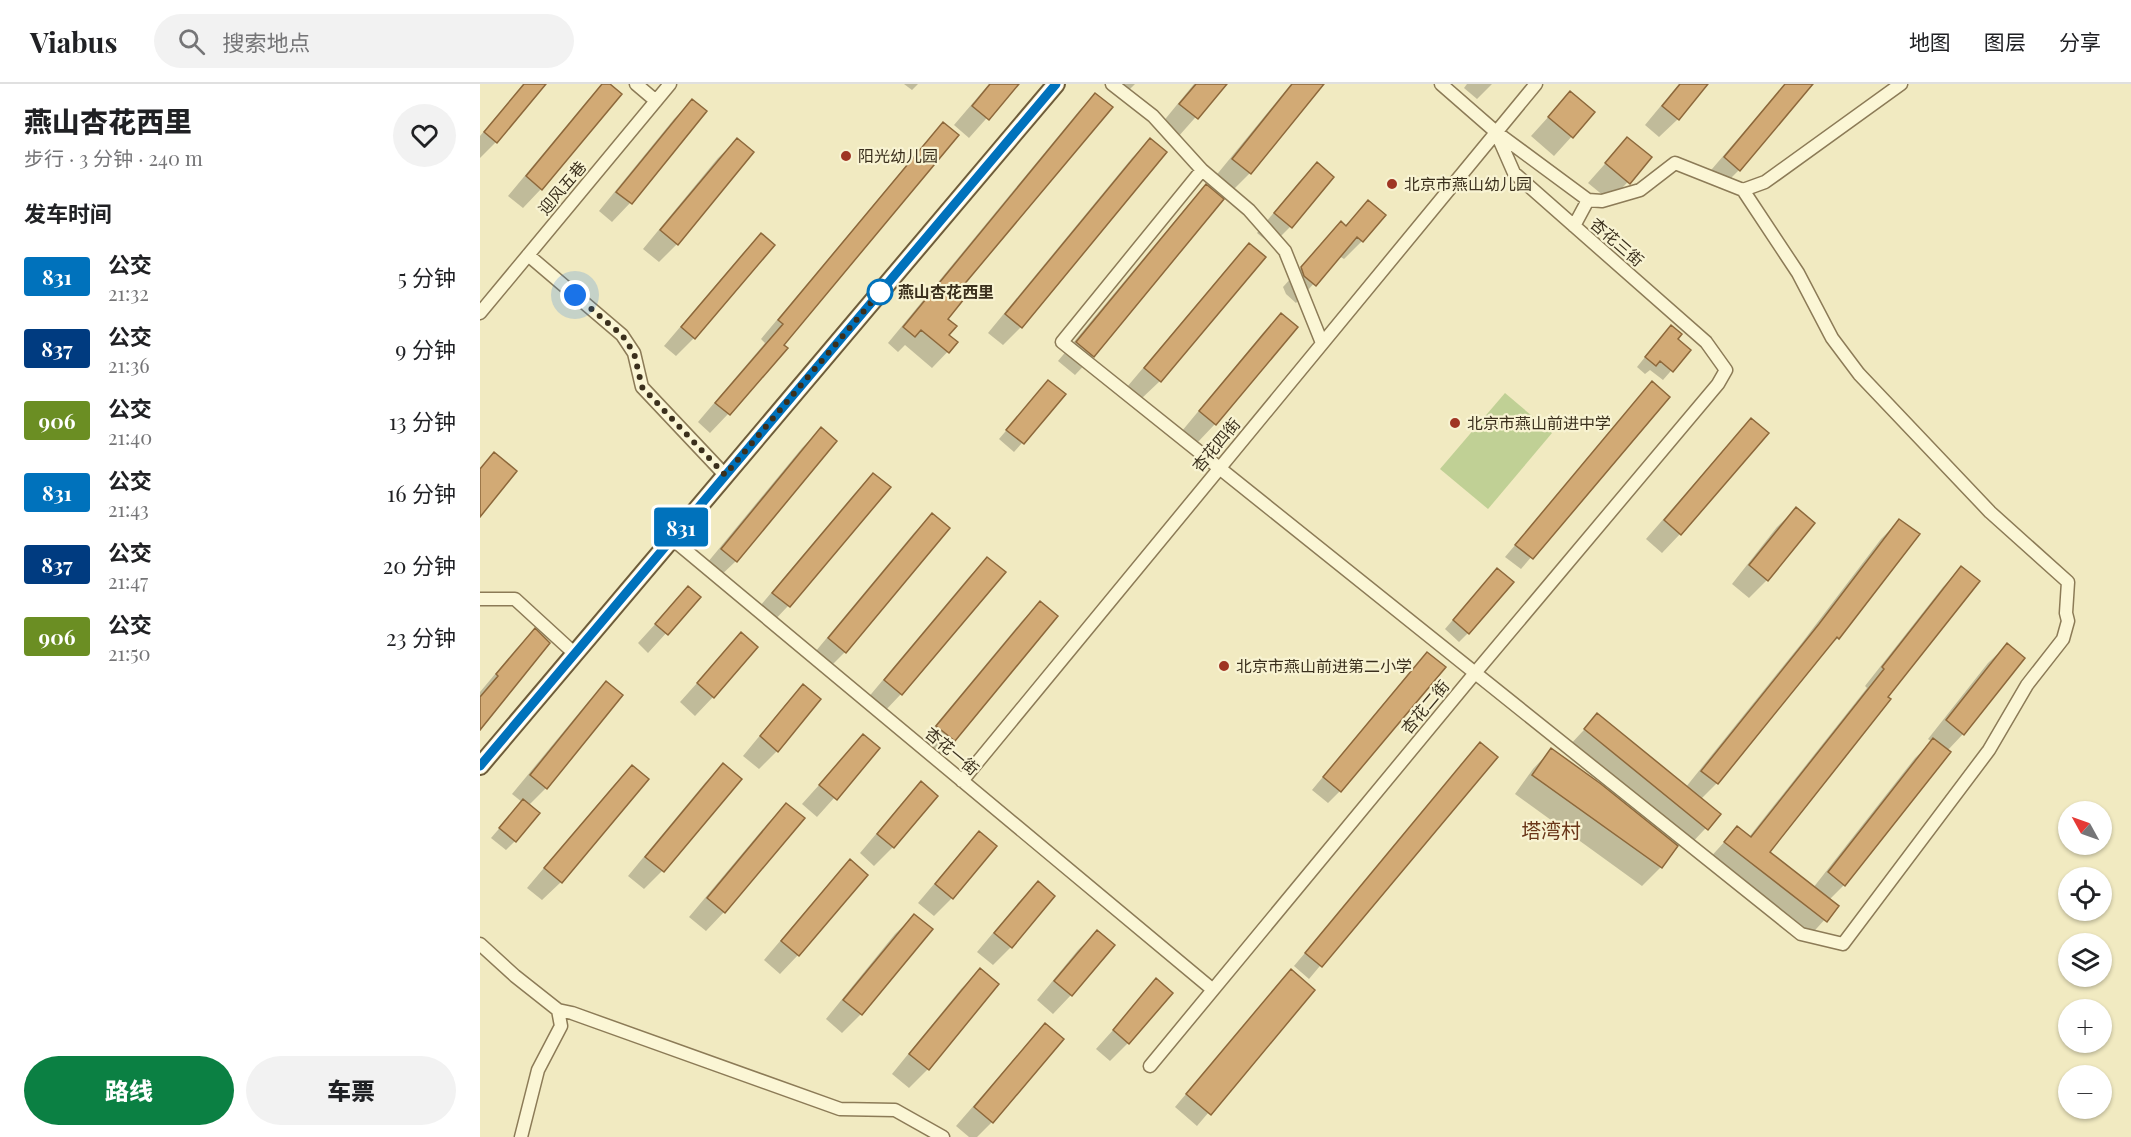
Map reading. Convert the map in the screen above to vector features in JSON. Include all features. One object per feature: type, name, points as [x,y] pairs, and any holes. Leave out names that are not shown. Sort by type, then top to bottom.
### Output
[{"type":"street","points":[[636,84],[656,100]]},
{"type":"street","name":"迎风五巷","points":[[480,313],[670,84]]},
{"type":"street","points":[[480,766],[1056,84]]},
{"type":"street","points":[[1112,84],[1153,116],[1202,170],[1250,210],[1285,251],[1323,342]]},
{"type":"street","name":"杏花三街","points":[[1442,84],[1496,132],[1588,200]]},
{"type":"street","name":"杏花四街","points":[[962,781],[1536,84]]},
{"type":"street","points":[[1743,190],[1765,182],[1901,84]]},
{"type":"street","name":"杏花三街","points":[[1496,132],[1514,172],[1706,342],[1726,370]]},
{"type":"street","points":[[1202,170],[1062,342],[1801,934],[1842,944],[1989,750],[2027,685],[2063,639],[2068,621],[2066,613],[2068,582],[1990,512],[1859,374],[1832,338],[1798,273],[1743,190],[1675,164],[1640,190],[1602,201],[1588,200],[1574,226]]},
{"type":"street","points":[[528,255],[622,335],[634,353],[642,387],[725,475]]},
{"type":"street","name":"杏花二街","points":[[1150,1066],[1718,384],[1726,370]]},
{"type":"street","name":"杏花一街","points":[[671,538],[1212,989]]},
{"type":"street","points":[[480,599],[515,599],[574,653]]},
{"type":"street","points":[[480,944],[558,1010],[572,1012],[840,1109],[895,1110],[943,1137]]},
{"type":"street","points":[[521,1137],[538,1070],[561,1026],[558,1010]]},
{"type":"green space","points":[[1505,393],[1552,433],[1488,509],[1440,469]]},
{"type":"building","points":[[524,84],[546,84],[497,143],[484,132]]},
{"type":"building","points":[[602,84],[610,84],[622,94],[542,190],[526,176]]},
{"type":"building","points":[[990,84],[1019,84],[989,120],[972,106]]},
{"type":"building","points":[[1196,84],[1227,84],[1198,119],[1179,104]]},
{"type":"building","points":[[1292,84],[1324,84],[1251,174],[1232,159]]},
{"type":"building","points":[[1680,84],[1708,84],[1679,120],[1662,106]]},
{"type":"building","points":[[1785,84],[1813,84],[1740,171],[1724,157]]},
{"type":"building","points":[[1570,91],[1595,112],[1573,138],[1548,117]]},
{"type":"building","points":[[1095,93],[1113,107],[957,293],[964,299],[948,319],[957,326],[949,335],[958,342],[949,353],[921,330],[915,337],[903,327]]},
{"type":"building","points":[[692,99],[707,111],[632,204],[616,192]]},
{"type":"building","points":[[943,122],[959,135],[784,345],[788,348],[730,415],[715,403],[783,324],[778,320]]},
{"type":"building","points":[[1627,137],[1652,157],[1630,184],[1605,163]]},
{"type":"building","points":[[737,138],[754,152],[678,245],[660,230]]},
{"type":"building","points":[[1150,138],[1167,152],[1022,328],[1005,314]]},
{"type":"building","points":[[1317,162],[1334,177],[1292,228],[1274,213]]},
{"type":"building","points":[[1206,184],[1224,199],[1094,357],[1076,342]]},
{"type":"building","points":[[1368,200],[1386,215],[1363,242],[1357,237],[1316,286],[1304,276],[1301,267],[1341,221],[1346,226]]},
{"type":"building","points":[[761,233],[775,245],[695,339],[681,327]]},
{"type":"building","points":[[1249,243],[1266,257],[1161,382],[1144,368]]},
{"type":"building","points":[[1281,313],[1298,327],[1216,425],[1199,411]]},
{"type":"building","points":[[1671,325],[1682,334],[1678,339],[1691,350],[1673,372],[1660,361],[1656,366],[1645,357]]},
{"type":"building","points":[[1048,380],[1066,394],[1024,444],[1006,430]]},
{"type":"building","points":[[1652,381],[1670,397],[1533,559],[1515,545]]},
{"type":"building","points":[[1751,418],[1769,433],[1681,535],[1664,520]]},
{"type":"building","points":[[821,427],[837,441],[737,562],[721,549]]},
{"type":"building","points":[[494,452],[517,471],[480,517],[480,469]]},
{"type":"building","points":[[873,473],[891,487],[790,607],[772,593]]},
{"type":"building","points":[[1796,507],[1815,523],[1768,581],[1749,565]]},
{"type":"building","points":[[932,513],[950,528],[846,653],[828,638]]},
{"type":"building","points":[[1899,519],[1920,534],[1839,639],[1837,637],[1718,784],[1701,771],[1819,624]]},
{"type":"building","points":[[987,557],[1006,572],[902,695],[884,680]]},
{"type":"building","points":[[1961,566],[1980,581],[1888,697],[1891,699],[1770,852],[1839,906],[1827,922],[1724,842],[1737,826],[1751,837],[1884,669],[1882,667]]},
{"type":"building","points":[[1497,568],[1514,582],[1469,634],[1453,620]]},
{"type":"building","points":[[688,586],[701,597],[668,635],[655,624]]},
{"type":"building","points":[[1040,601],[1058,616],[955,741],[936,726]]},
{"type":"building","points":[[535,628],[550,643],[480,730],[480,697],[498,676],[496,674]]},
{"type":"building","points":[[741,632],[758,647],[714,698],[697,683]]},
{"type":"building","points":[[2007,643],[2025,658],[1964,735],[1946,720]]},
{"type":"building","points":[[1427,652],[1446,667],[1341,792],[1323,777]]},
{"type":"building","points":[[606,681],[623,695],[547,789],[530,775]]},
{"type":"building","points":[[803,684],[821,699],[778,752],[760,736]]},
{"type":"building","points":[[1597,713],[1721,814],[1708,830],[1584,729]]},
{"type":"building","points":[[863,734],[880,748],[837,800],[819,785]]},
{"type":"building","points":[[1933,738],[1951,752],[1845,886],[1828,872]]},
{"type":"building","points":[[1480,742],[1498,757],[1322,967],[1305,953]]},
{"type":"building","points":[[1551,748],[1601,784],[1678,846],[1662,868],[1532,775]]},
{"type":"building","points":[[723,763],[742,779],[664,872],[645,857]]},
{"type":"building","points":[[632,765],[649,779],[562,883],[544,868]]},
{"type":"building","points":[[921,781],[938,796],[894,848],[877,834]]},
{"type":"building","points":[[523,799],[540,813],[516,842],[499,828]]},
{"type":"building","points":[[786,803],[805,818],[725,913],[707,898]]},
{"type":"building","points":[[979,831],[997,846],[953,899],[935,884]]},
{"type":"building","points":[[850,859],[868,875],[799,956],[781,941]]},
{"type":"building","points":[[1038,881],[1055,896],[1012,948],[994,933]]},
{"type":"building","points":[[914,914],[933,929],[862,1015],[843,1000]]},
{"type":"building","points":[[1097,930],[1115,945],[1072,996],[1054,981]]},
{"type":"building","points":[[980,968],[999,984],[929,1070],[909,1054]]},
{"type":"building","points":[[1291,969],[1315,990],[1211,1115],[1186,1094]]},
{"type":"building","points":[[1156,978],[1173,993],[1129,1044],[1113,1030]]},
{"type":"building","points":[[1045,1023],[1064,1039],[993,1123],[974,1107]]},
{"type":"bus line","name":"831","points":[[480,766],[1056,84]]},
{"type":"place","name":"阳光幼儿园","points":[[846,156]]},
{"type":"place","name":"北京市燕山幼儿园","points":[[1392,184]]},
{"type":"place","name":"燕山杏花西里","points":[[880,292]]},
{"type":"place","name":"北京市燕山前进中学","points":[[1455,423]]},
{"type":"place","name":"北京市燕山前进第二小学","points":[[1224,666]]},
{"type":"district","name":"塔湾村","points":[[1551,831]]},
{"type":"route","points":[[575,295],[622,335],[634,353],[642,387],[725,475],[880,292]]}]
